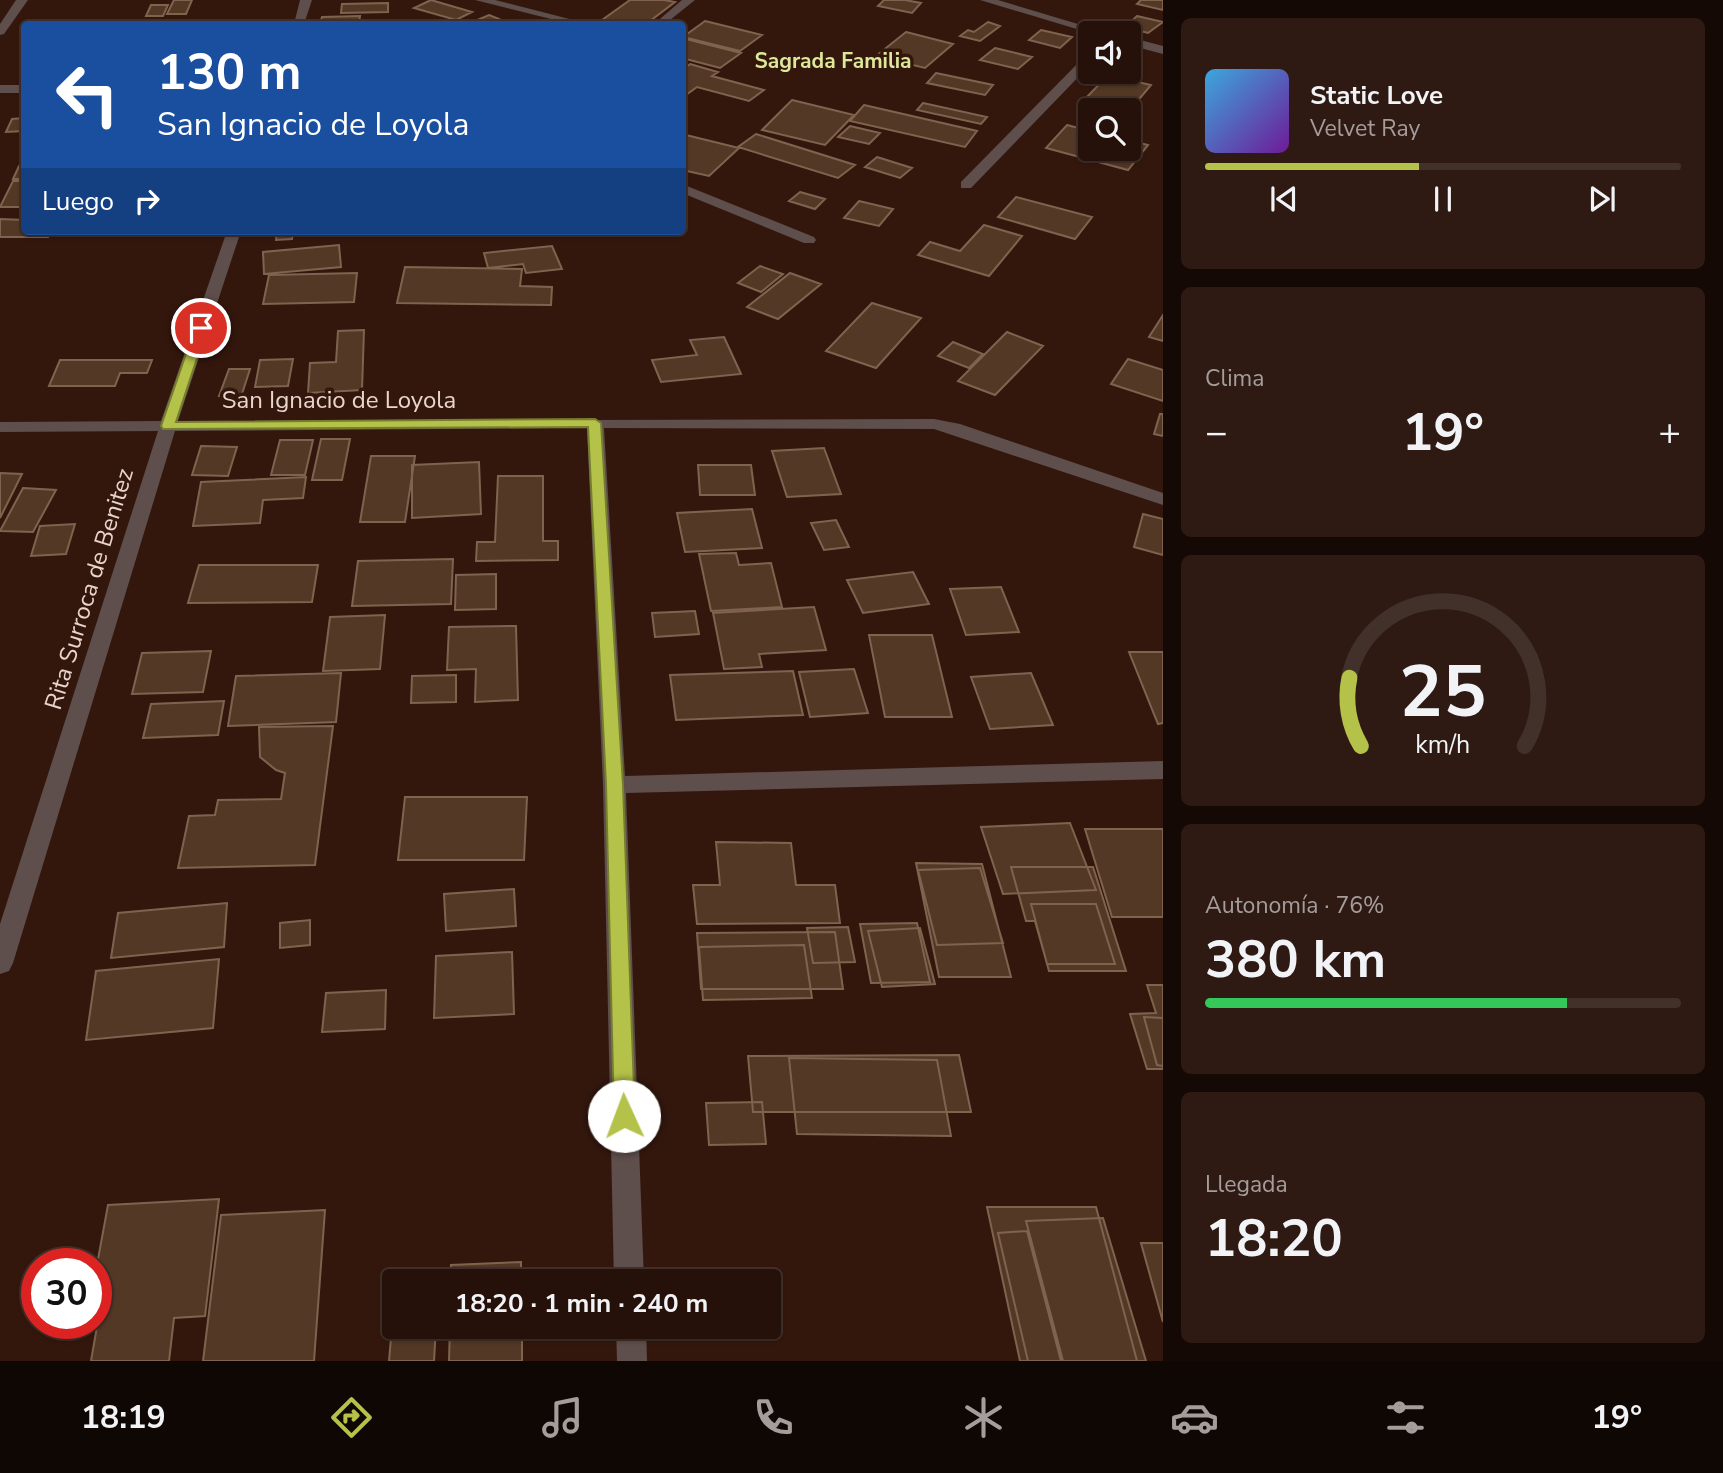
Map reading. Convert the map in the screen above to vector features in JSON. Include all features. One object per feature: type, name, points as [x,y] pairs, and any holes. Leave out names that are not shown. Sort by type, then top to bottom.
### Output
[{"type":"street","points":[[0,32],[22,0]]},
{"type":"street","points":[[300,21],[306,0]]},
{"type":"street","points":[[481,0],[570,21]]},
{"type":"street","points":[[663,21],[689,0]]},
{"type":"street","points":[[986,0],[1078,26]]},
{"type":"street","points":[[1141,44],[1163,50]]},
{"type":"street","points":[[966,185],[1078,70]]},
{"type":"street","points":[[0,89],[21,89]]},
{"type":"street","points":[[686,190],[809,240]]},
{"type":"street","name":"Rita Surroca de Benitez","points":[[0,963],[168,426],[232,235]]},
{"type":"street","points":[[595,423],[614,785],[629,1269]]},
{"type":"street","name":"San Ignacio de Loyola","points":[[0,427],[934,424],[954,428],[1163,499]]},
{"type":"street","points":[[614,785],[1163,770]]},
{"type":"street","points":[[631,1339],[632,1361]]},
{"type":"building","points":[[174,0],[192,0],[186,14],[167,14]]},
{"type":"building","points":[[431,0],[472,12],[456,20],[414,8]]},
{"type":"building","points":[[630,0],[675,2],[650,21],[602,20]]},
{"type":"building","points":[[884,0],[921,3],[912,13],[878,6]]},
{"type":"building","points":[[1141,0],[1163,0],[1163,10],[1137,4]]},
{"type":"building","points":[[388,3],[388,12],[341,13],[342,4]]},
{"type":"building","points":[[151,5],[168,5],[163,16],[146,16]]},
{"type":"building","points":[[489,15],[504,21],[475,21]]},
{"type":"building","points":[[360,16],[359,21],[321,21],[322,17]]},
{"type":"building","points":[[1137,16],[1163,22],[1148,33],[1141,31],[1141,21],[1132,21]]},
{"type":"building","points":[[705,21],[762,35],[740,51],[686,38],[686,35]]},
{"type":"building","points":[[988,22],[1000,26],[980,41],[960,36],[968,30],[974,32]]},
{"type":"building","points":[[1041,30],[1072,37],[1060,48],[1029,40]]},
{"type":"building","points":[[906,32],[953,44],[925,68],[876,56]]},
{"type":"building","points":[[686,39],[741,53],[720,68],[686,59]]},
{"type":"building","points":[[995,48],[1032,57],[1018,69],[980,60]]},
{"type":"building","points":[[690,64],[718,72],[712,76],[764,90],[749,101],[697,87],[686,95],[686,67]]},
{"type":"building","points":[[936,73],[993,85],[985,95],[927,83]]},
{"type":"building","points":[[1141,83],[1151,85],[1140,98],[1086,98],[1099,84]]},
{"type":"building","points":[[792,100],[854,115],[825,145],[762,130]]},
{"type":"building","points":[[923,103],[987,117],[981,124],[917,110]]},
{"type":"building","points":[[864,105],[977,131],[965,147],[850,121]]},
{"type":"building","points":[[21,118],[21,131],[6,132],[12,119]]},
{"type":"building","points":[[1067,125],[1078,128],[1078,157],[1046,148]]},
{"type":"building","points":[[850,126],[880,133],[869,144],[838,137]]},
{"type":"building","points":[[756,134],[855,165],[838,178],[738,147]]},
{"type":"building","points":[[686,135],[739,148],[709,176],[686,171]]},
{"type":"building","points":[[1141,143],[1148,145],[1141,154]]},
{"type":"building","points":[[877,157],[912,168],[900,178],[865,167]]},
{"type":"building","points":[[1094,161],[1135,161],[1128,170]]},
{"type":"building","points":[[19,166],[21,166],[21,179],[13,179]]},
{"type":"building","points":[[13,181],[21,181],[21,207],[0,207]]},
{"type":"building","points":[[800,192],[825,199],[815,209],[789,201]]},
{"type":"building","points":[[1016,197],[1092,217],[1075,239],[998,217]]},
{"type":"building","points":[[859,201],[893,209],[879,226],[844,218]]},
{"type":"building","points":[[0,219],[21,220],[21,235],[49,235],[48,237],[0,237]]},
{"type":"building","points":[[984,225],[1022,236],[989,276],[918,255],[930,242],[960,251]]},
{"type":"building","points":[[277,235],[292,235],[292,239],[276,240]]},
{"type":"building","points":[[339,245],[341,267],[264,274],[263,252]]},
{"type":"building","points":[[552,246],[562,269],[526,273],[523,264],[488,268],[484,253]]},
{"type":"building","points":[[760,266],[783,274],[761,292],[738,283]]},
{"type":"building","points":[[405,267],[522,269],[520,286],[552,287],[551,305],[397,303]]},
{"type":"building","points":[[357,273],[354,302],[263,304],[269,275]]},
{"type":"building","points":[[790,273],[821,284],[778,319],[747,307]]},
{"type":"building","points":[[872,303],[921,318],[876,368],[826,351]]},
{"type":"building","points":[[1163,315],[1163,341],[1149,337]]},
{"type":"building","points":[[364,330],[362,390],[308,393],[310,363],[336,362],[338,331]]},
{"type":"building","points":[[1007,332],[1043,346],[995,395],[958,381]]},
{"type":"building","points":[[724,337],[741,374],[661,382],[652,360],[697,355],[690,340]]},
{"type":"building","points":[[953,342],[983,354],[969,368],[938,356]]},
{"type":"building","points":[[293,359],[288,386],[255,387],[260,360]]},
{"type":"building","points":[[1128,359],[1163,370],[1163,401],[1111,384]]},
{"type":"building","points":[[60,360],[152,360],[147,373],[120,373],[115,386],[49,386]]},
{"type":"building","points":[[229,369],[250,369],[241,397],[219,396]]},
{"type":"building","points":[[1160,414],[1163,414],[1163,436],[1154,434]]},
{"type":"building","points":[[321,439],[350,439],[342,480],[312,480]]},
{"type":"building","points":[[280,440],[313,440],[305,475],[271,475]]},
{"type":"building","points":[[201,446],[237,447],[228,476],[192,475]]},
{"type":"building","points":[[824,448],[841,494],[787,497],[772,451]]},
{"type":"building","points":[[371,456],[415,456],[405,522],[360,522]]},
{"type":"building","points":[[479,462],[481,514],[412,518],[412,465]]},
{"type":"building","points":[[698,465],[751,465],[755,495],[700,495]]},
{"type":"building","points":[[0,473],[22,474],[0,518]]},
{"type":"building","points":[[498,476],[543,476],[543,541],[558,541],[558,560],[476,561],[477,542],[495,542]]},
{"type":"building","points":[[306,477],[303,498],[263,500],[260,523],[193,526],[201,482]]},
{"type":"building","points":[[23,488],[56,490],[33,532],[0,531]]},
{"type":"building","points":[[752,509],[762,548],[685,552],[677,513]]},
{"type":"building","points":[[1143,514],[1163,519],[1163,555],[1134,547]]},
{"type":"building","points":[[836,520],[849,547],[824,550],[811,523]]},
{"type":"building","points":[[75,524],[66,554],[31,556],[40,526]]},
{"type":"building","points":[[736,553],[739,565],[771,563],[782,607],[711,611],[699,554]]},
{"type":"building","points":[[453,559],[451,604],[352,606],[358,561]]},
{"type":"building","points":[[199,565],[318,565],[312,602],[188,603]]},
{"type":"building","points":[[913,572],[929,604],[863,613],[847,580]]},
{"type":"building","points":[[496,574],[496,609],[455,610],[456,575]]},
{"type":"building","points":[[1001,587],[1019,632],[966,635],[950,589]]},
{"type":"building","points":[[814,607],[826,650],[759,654],[762,667],[724,669],[713,613]]},
{"type":"building","points":[[695,611],[699,634],[655,637],[652,613]]},
{"type":"building","points":[[385,615],[380,669],[323,671],[330,617]]},
{"type":"building","points":[[516,626],[518,700],[475,702],[476,669],[447,670],[449,627]]},
{"type":"building","points":[[869,635],[932,635],[952,717],[885,717]]},
{"type":"building","points":[[211,651],[203,692],[132,694],[142,653]]},
{"type":"building","points":[[1129,652],[1163,652],[1163,723],[1158,724]]},
{"type":"building","points":[[854,669],[868,713],[810,717],[799,672]]},
{"type":"building","points":[[793,671],[803,715],[676,720],[670,675]]},
{"type":"building","points":[[341,673],[336,722],[228,726],[236,676]]},
{"type":"building","points":[[1031,673],[1053,725],[990,729],[971,677]]},
{"type":"building","points":[[456,675],[456,702],[411,703],[412,676]]},
{"type":"building","points":[[224,701],[218,735],[143,738],[151,704]]},
{"type":"building","points":[[333,726],[315,865],[178,868],[189,816],[215,815],[218,800],[281,799],[285,773],[276,770],[260,757],[259,727]]},
{"type":"building","points":[[405,797],[527,797],[524,860],[398,860]]},
{"type":"building","points":[[1070,823],[1096,890],[1003,894],[981,827]]},
{"type":"building","points":[[1085,829],[1163,829],[1163,917],[1112,917]]},
{"type":"building","points":[[716,842],[791,843],[796,885],[835,885],[840,923],[697,924],[693,885],[720,885]]},
{"type":"building","points":[[916,863],[982,864],[1011,977],[939,977]]},
{"type":"building","points":[[1011,867],[1093,867],[1126,971],[1049,971],[1035,921],[1026,921]]},
{"type":"building","points":[[980,868],[1003,943],[937,945],[918,870]]},
{"type":"building","points":[[514,889],[516,926],[446,931],[444,894]]},
{"type":"building","points":[[227,903],[224,947],[111,958],[118,913]]},
{"type":"building","points":[[1031,904],[1096,904],[1115,964],[1047,964]]},
{"type":"building","points":[[310,920],[310,945],[280,948],[280,923]]},
{"type":"building","points":[[917,923],[930,982],[871,983],[860,924]]},
{"type":"building","points":[[848,927],[855,962],[813,963],[807,928]]},
{"type":"building","points":[[920,928],[935,984],[882,987],[868,931]]},
{"type":"building","points":[[835,932],[843,989],[701,989],[697,933]]},
{"type":"building","points":[[804,945],[812,998],[703,1000],[699,947]]},
{"type":"building","points":[[512,952],[514,1014],[434,1018],[436,956]]},
{"type":"building","points":[[219,959],[213,1028],[86,1040],[96,971]]},
{"type":"building","points":[[1147,985],[1163,985],[1163,1069],[1147,1069],[1130,1014],[1156,1013]]},
{"type":"building","points":[[386,990],[385,1029],[322,1032],[326,993]]},
{"type":"building","points":[[1144,1017],[1163,1018],[1163,1066],[1157,1065]]},
{"type":"building","points":[[959,1055],[971,1112],[753,1112],[748,1056]]},
{"type":"building","points":[[789,1058],[937,1060],[951,1136],[797,1134]]},
{"type":"building","points":[[762,1102],[766,1144],[709,1145],[706,1103]]},
{"type":"building","points":[[219,1199],[205,1316],[174,1318],[169,1361],[91,1361],[95,1339],[112,1339],[112,1248],[100,1248],[108,1205]]},
{"type":"building","points":[[987,1207],[1096,1207],[1137,1361],[1020,1361]]},
{"type":"building","points":[[325,1210],[314,1361],[203,1361],[221,1215]]},
{"type":"building","points":[[1103,1218],[1146,1361],[1063,1361],[1026,1221]]},
{"type":"building","points":[[1027,1231],[1061,1361],[1028,1361],[998,1233]]},
{"type":"building","points":[[1141,1243],[1163,1243],[1163,1322]]},
{"type":"building","points":[[521,1262],[521,1269],[451,1269],[451,1265]]},
{"type":"building","points":[[391,1339],[435,1339],[434,1361],[389,1361]]},
{"type":"building","points":[[450,1339],[522,1339],[522,1361],[449,1361]]},
{"type":"district","name":"Sagrada Familia","points":[[833,61]]},
{"type":"route","points":[[201,328],[168,426],[595,423],[614,785],[624,1116]]}]
